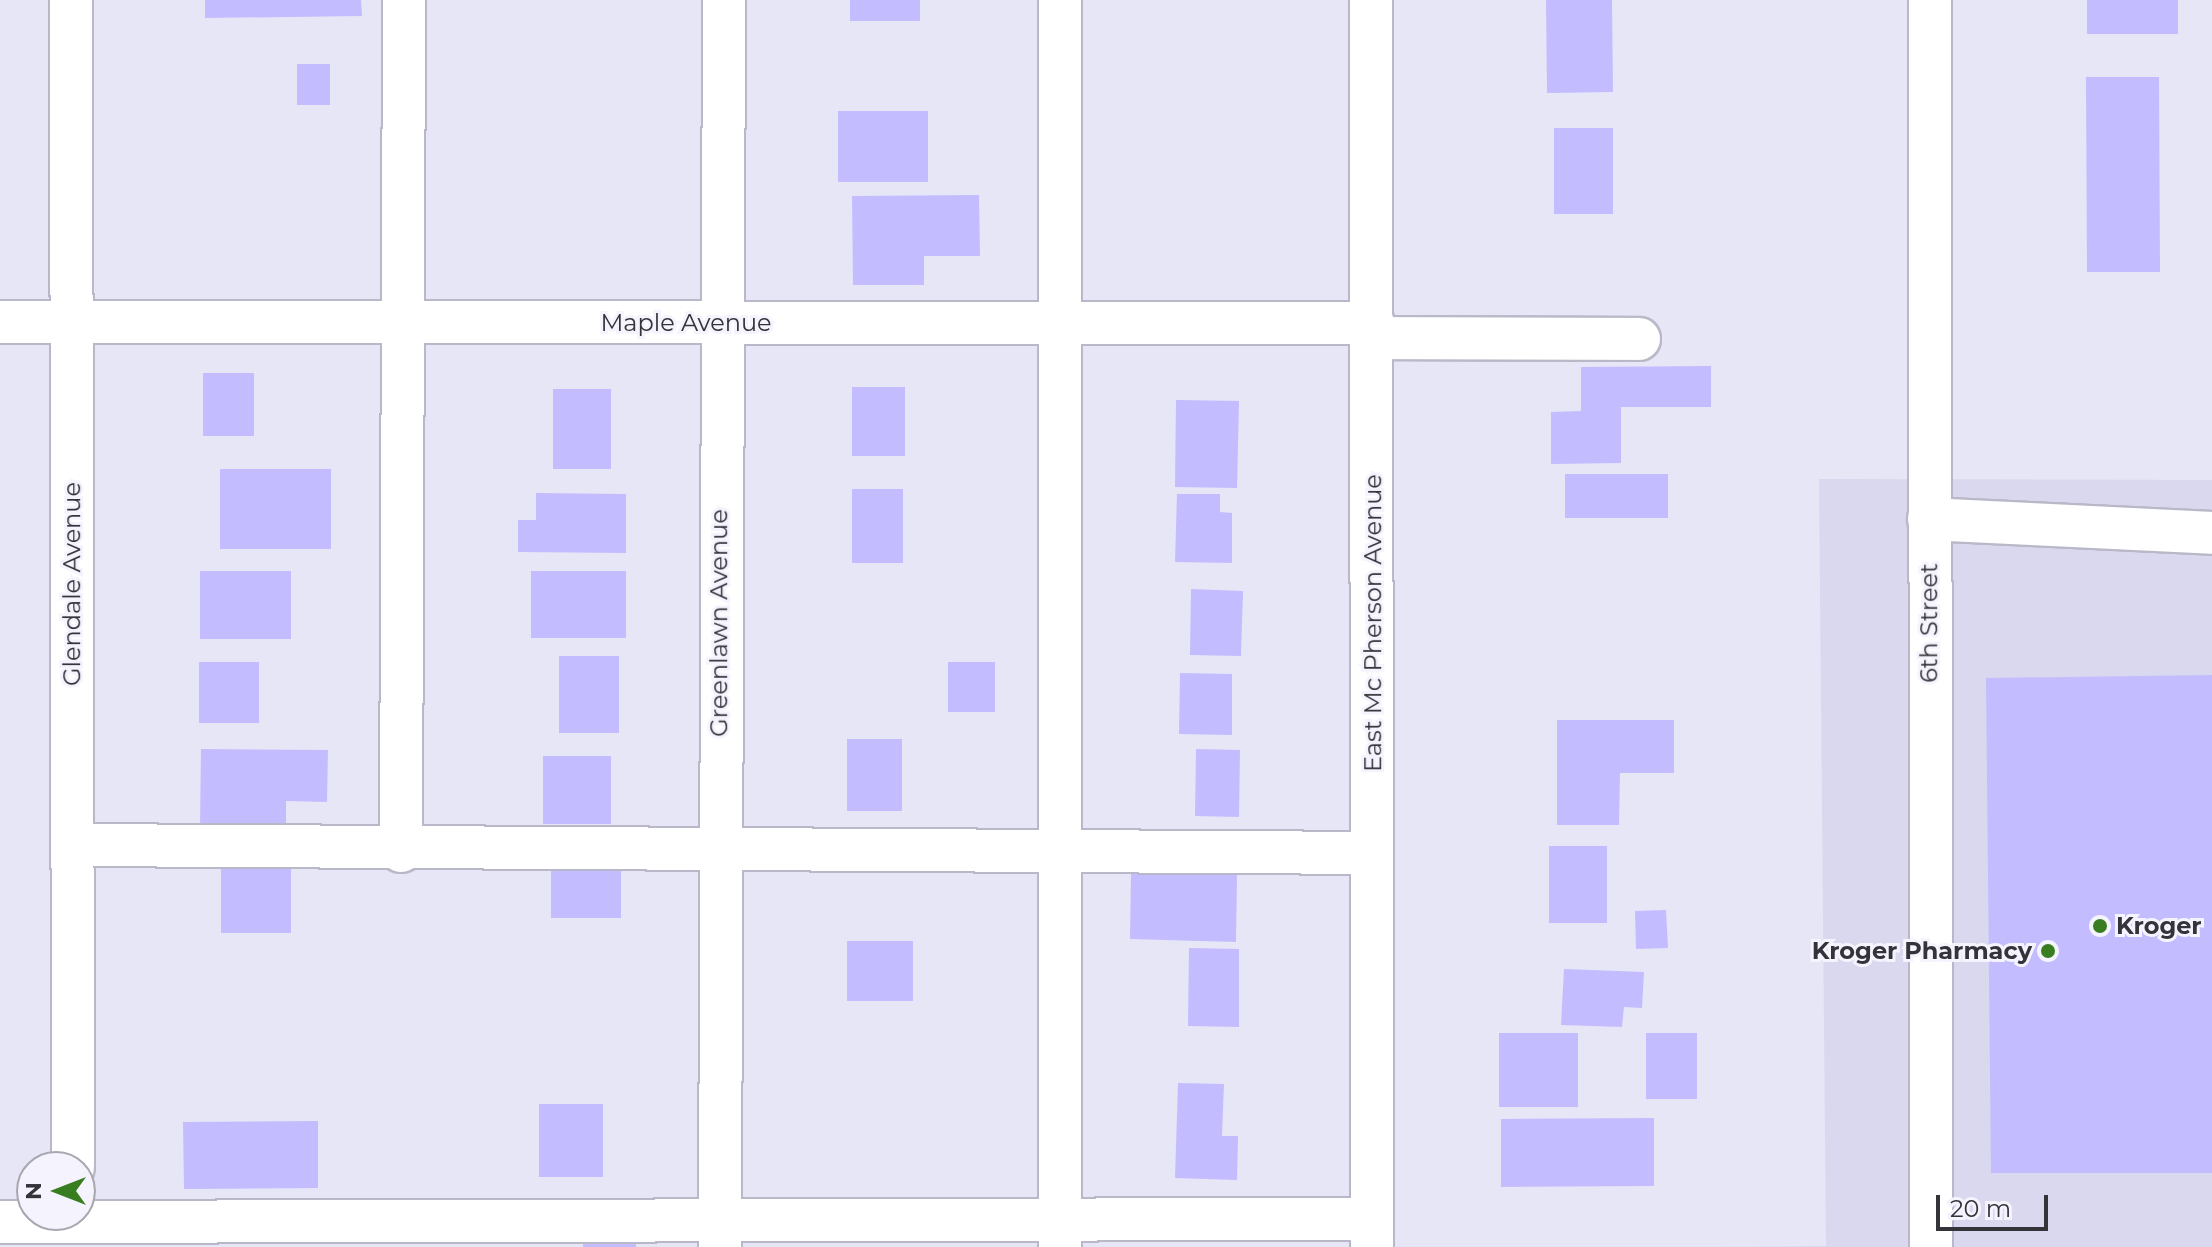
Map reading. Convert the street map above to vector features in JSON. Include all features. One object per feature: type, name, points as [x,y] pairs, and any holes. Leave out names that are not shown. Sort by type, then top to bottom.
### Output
[{"type":"street","name":"Glendale Avenue","points":[[71,0],[73,1151]]},
{"type":"street","points":[[401,851],[404,0]]},
{"type":"street","name":"Greenlawn Avenue","points":[[720,1234],[719,324],[724,0]]},
{"type":"street","points":[[1060,0],[1060,1233]]},
{"type":"street","name":"East Mc Pherson Avenue","points":[[1371,0],[1372,1233]]},
{"type":"street","name":"6th Street","points":[[1930,0],[1931,1247]]},
{"type":"street","name":"Maple Avenue","points":[[0,322],[1058,322],[1639,339]]},
{"type":"street","points":[[1929,519],[2212,533]]},
{"type":"street","points":[[73,845],[401,851],[718,845],[1372,853]]},
{"type":"street","points":[[96,1228],[720,1234],[1372,1233]]},
{"type":"shaded area","points":[[1819,479],[2212,480],[2212,1247],[1717,1247],[1826,1246]]},
{"type":"building","points":[[205,0],[361,0],[362,16],[205,18]]},
{"type":"building","points":[[850,0],[920,0],[920,21],[850,21]]},
{"type":"building","points":[[1546,0],[1612,0],[1613,92],[1547,93]]},
{"type":"building","points":[[2087,0],[2178,0],[2178,34],[2087,34]]},
{"type":"building","points":[[297,64],[330,64],[330,105],[297,105]]},
{"type":"building","points":[[2086,77],[2159,77],[2160,272],[2087,272]]},
{"type":"building","points":[[838,111],[928,111],[928,182],[838,182]]},
{"type":"building","points":[[1554,128],[1613,128],[1613,214],[1554,214]]},
{"type":"building","points":[[979,195],[980,256],[924,256],[924,285],[853,285],[852,196]]},
{"type":"building","points":[[1711,366],[1711,407],[1621,407],[1621,463],[1551,464],[1551,412],[1581,411],[1581,367]]},
{"type":"building","points":[[203,373],[254,373],[254,436],[203,436]]},
{"type":"building","points":[[852,387],[905,387],[905,456],[852,456]]},
{"type":"building","points":[[553,389],[611,389],[611,469],[553,469]]},
{"type":"building","points":[[1176,400],[1239,401],[1237,488],[1175,487]]},
{"type":"building","points":[[220,469],[331,469],[331,549],[220,549]]},
{"type":"building","points":[[1565,474],[1668,474],[1668,518],[1565,518]]},
{"type":"building","points":[[852,489],[903,489],[903,563],[852,563]]},
{"type":"building","points":[[536,493],[626,494],[626,553],[518,552],[518,520],[536,520]]},
{"type":"building","points":[[1177,494],[1220,494],[1220,512],[1232,513],[1232,563],[1175,562]]},
{"type":"building","points":[[200,571],[291,571],[291,639],[200,639]]},
{"type":"building","points":[[531,571],[626,571],[626,638],[531,638]]},
{"type":"building","points":[[1191,589],[1243,591],[1241,656],[1190,655]]},
{"type":"building","points":[[559,656],[619,656],[619,733],[559,733]]},
{"type":"building","points":[[199,662],[259,662],[259,723],[199,723]]},
{"type":"building","points":[[948,662],[995,662],[995,712],[948,712]]},
{"type":"building","points":[[1180,673],[1232,674],[1232,735],[1179,734]]},
{"type":"building","name":"Kroger","points":[[2212,675],[2212,1173],[1991,1173],[1986,678]]},
{"type":"building","points":[[1557,720],[1674,720],[1674,773],[1620,773],[1619,825],[1557,825]]},
{"type":"building","points":[[847,739],[902,739],[902,811],[847,811]]},
{"type":"building","points":[[201,749],[328,750],[327,802],[286,801],[286,828],[200,827]]},
{"type":"building","points":[[1196,749],[1240,750],[1239,817],[1195,816]]},
{"type":"building","points":[[543,756],[611,756],[611,824],[543,824]]},
{"type":"building","points":[[1549,846],[1607,846],[1607,923],[1549,923]]},
{"type":"building","points":[[221,855],[291,855],[291,933],[221,933]]},
{"type":"building","points":[[551,863],[621,863],[621,918],[551,918]]},
{"type":"building","points":[[1131,873],[1237,875],[1236,942],[1130,939]]},
{"type":"building","points":[[1666,910],[1668,948],[1636,949],[1635,911]]},
{"type":"building","points":[[847,941],[913,941],[913,1001],[847,1001]]},
{"type":"building","points":[[1189,948],[1239,949],[1239,1027],[1188,1026]]},
{"type":"building","points":[[1564,969],[1644,972],[1642,1008],[1624,1007],[1622,1027],[1561,1025]]},
{"type":"building","points":[[1499,1033],[1578,1033],[1578,1107],[1499,1107]]},
{"type":"building","points":[[1646,1033],[1697,1033],[1697,1099],[1646,1099]]},
{"type":"building","points":[[1178,1083],[1224,1084],[1222,1136],[1238,1136],[1237,1180],[1175,1178]]},
{"type":"building","points":[[539,1104],[603,1104],[603,1177],[539,1177]]},
{"type":"building","points":[[1654,1118],[1654,1186],[1501,1187],[1501,1119]]},
{"type":"building","points":[[318,1121],[318,1188],[184,1189],[183,1122]]},
{"type":"building","points":[[583,1229],[636,1229],[636,1247],[583,1247]]},
{"type":"place","name":"Kroger","points":[[2100,926]]},
{"type":"place","name":"Kroger Pharmacy","points":[[2048,951]]}]
